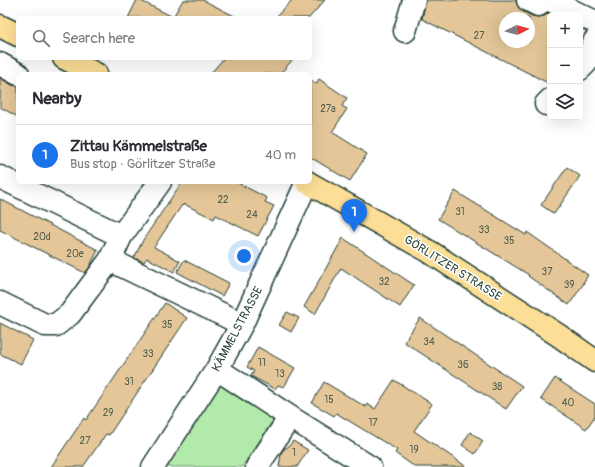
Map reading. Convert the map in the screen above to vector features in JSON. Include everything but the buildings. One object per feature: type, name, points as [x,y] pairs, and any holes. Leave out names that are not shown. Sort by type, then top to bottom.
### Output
[{"type":"main road","points":[[0,26],[16,34]]},
{"type":"main road","points":[[68,60],[92,72]]},
{"type":"main road","name":"GÖRLITZER STRASSE","points":[[311,184],[430,252],[558,335],[595,361]]},
{"type":"street","points":[[405,32],[414,0]]},
{"type":"street","points":[[539,2],[595,22]]},
{"type":"street","points":[[583,66],[586,62],[595,40]]},
{"type":"street","points":[[0,64],[16,73]]},
{"type":"street","points":[[0,177],[121,236]]},
{"type":"street","points":[[0,302],[45,325],[56,325],[70,314],[110,260],[121,236],[159,184]]},
{"type":"street","name":"KÄMMELSTRASSE","points":[[153,467],[217,369],[242,324],[306,184]]},
{"type":"street","points":[[110,260],[242,324]]},
{"type":"street","points":[[217,369],[370,467]]},
{"type":"street","points":[[257,467],[290,417]]},
{"type":"green space","points":[[217,376],[278,413],[242,467],[160,467]]},
{"type":"place","name":"Zittau Kämmelstraße","points":[[354,232]]}]
